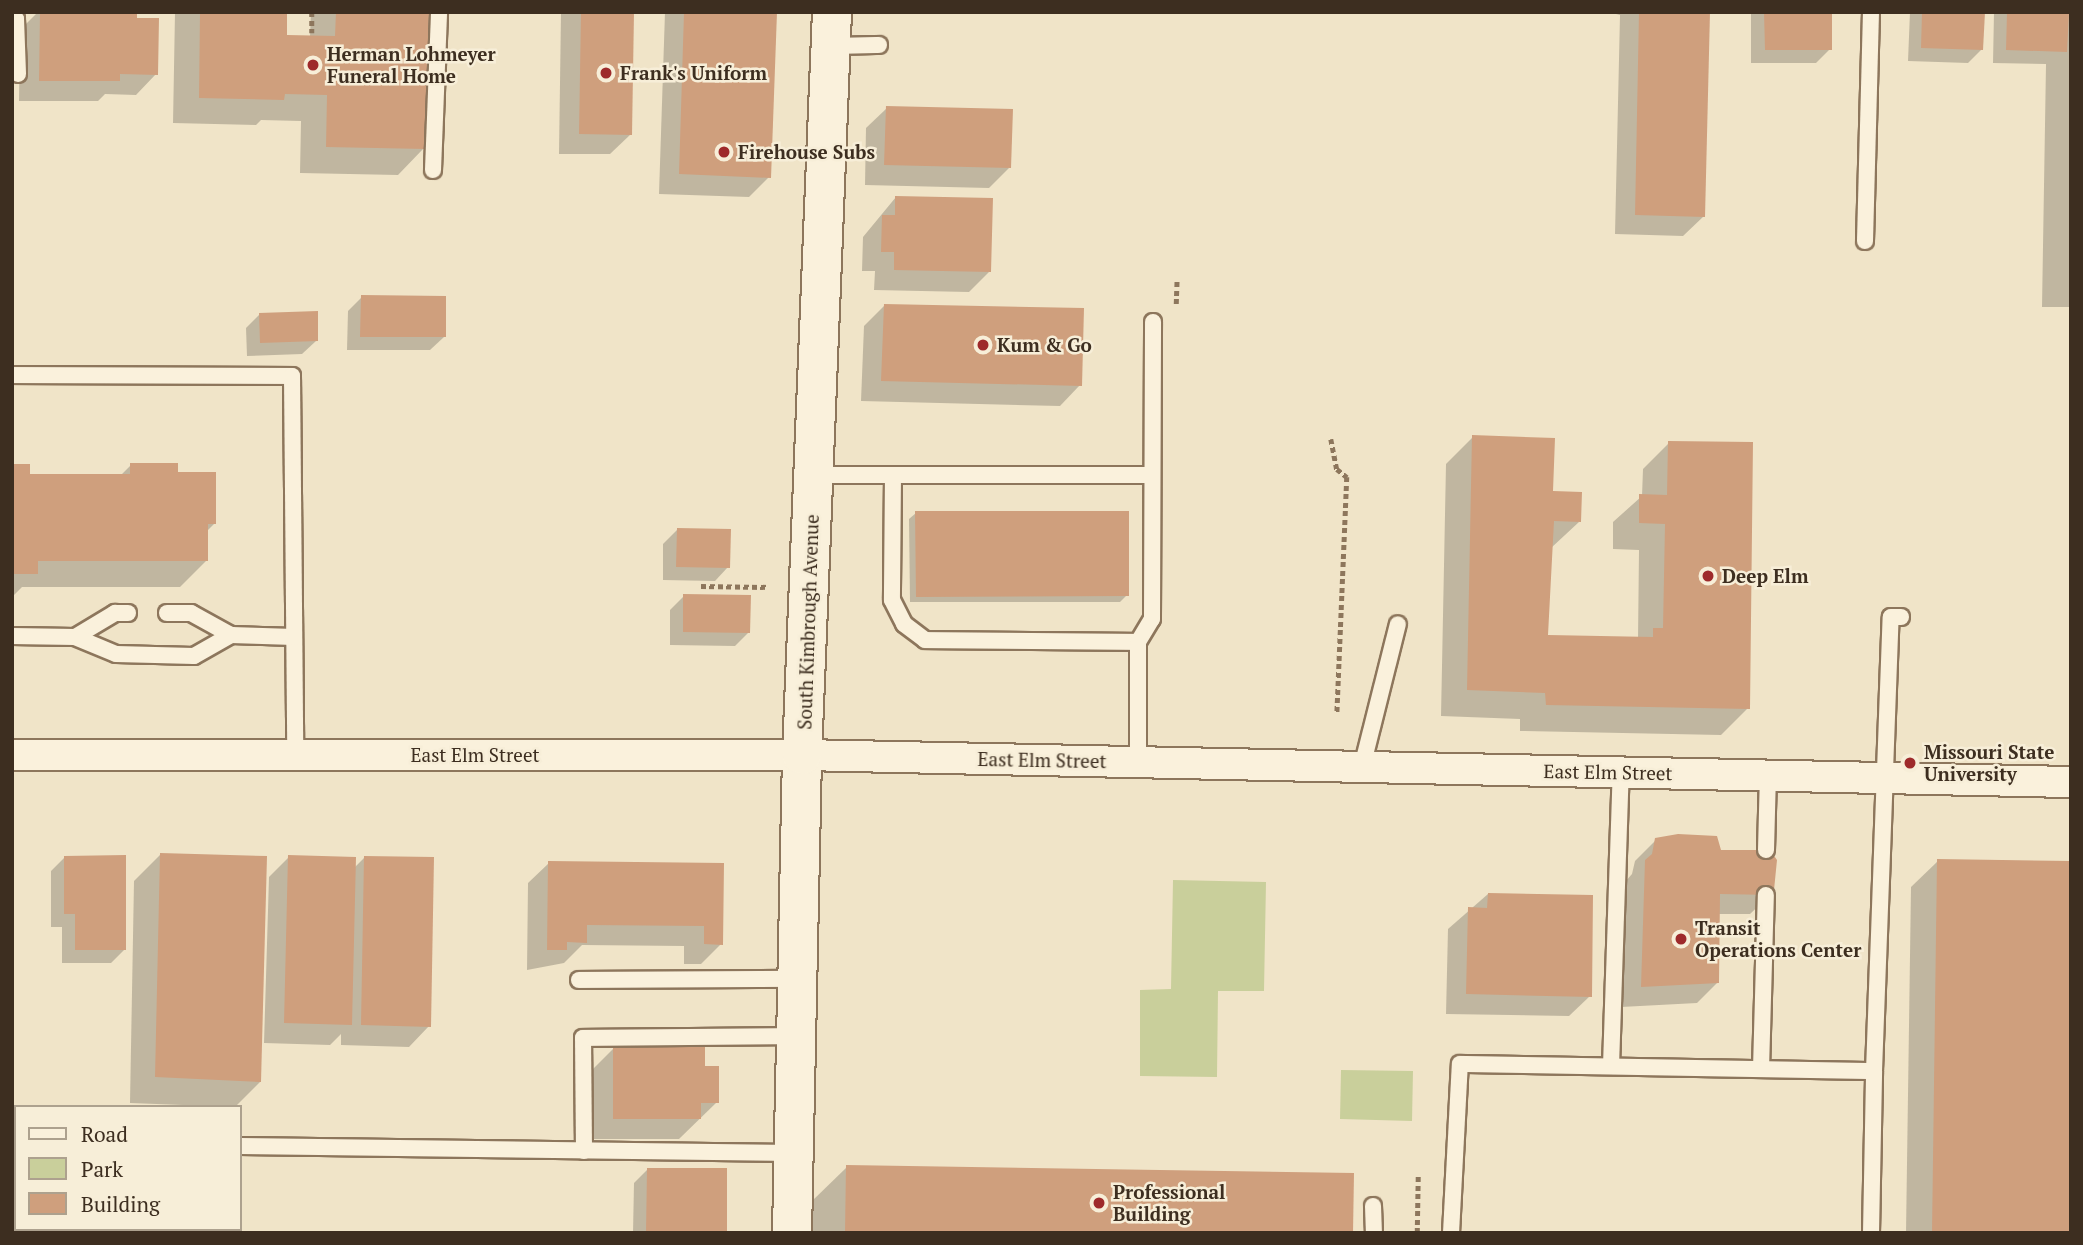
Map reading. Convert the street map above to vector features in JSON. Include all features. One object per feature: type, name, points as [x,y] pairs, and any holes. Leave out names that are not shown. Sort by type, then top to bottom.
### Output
[{"type":"main road","name":"South Kimbrough Avenue","points":[[792,1233],[802,755],[831,29]]},
{"type":"street","name":"East Elm Street","points":[[12,755],[802,755],[2071,782]]},
{"type":"lane","points":[[433,170],[439,12]]},
{"type":"lane","points":[[1865,241],[1871,12]]},
{"type":"lane","points":[[12,19],[16,19],[18,74]]},
{"type":"lane","points":[[831,29],[879,45]]},
{"type":"lane","points":[[1138,762],[1139,642],[1152,619],[1153,322]]},
{"type":"lane","points":[[12,375],[292,376],[295,755]]},
{"type":"lane","points":[[814,475],[1153,475]]},
{"type":"lane","points":[[893,475],[892,600],[904,624],[925,640],[1139,642]]},
{"type":"lane","points":[[75,638],[115,613],[128,613]]},
{"type":"lane","points":[[167,613],[191,613],[231,635],[294,637]]},
{"type":"lane","points":[[1871,1233],[1874,1071],[1891,617],[1901,617]]},
{"type":"lane","points":[[1362,767],[1398,624]]},
{"type":"lane","points":[[12,636],[75,638],[116,654],[194,656],[231,635]]},
{"type":"lane","points":[[1611,1066],[1621,772]]},
{"type":"lane","points":[[1766,850],[1768,775]]},
{"type":"lane","points":[[1761,1069],[1766,895]]},
{"type":"lane","points":[[579,980],[798,979]]},
{"type":"lane","points":[[584,1151],[583,1038],[796,1036]]},
{"type":"lane","points":[[1451,1233],[1460,1064],[1874,1071]]},
{"type":"lane","points":[[242,1146],[793,1153]]},
{"type":"lane","points":[[1373,1206],[1374,1233]]},
{"type":"path","points":[[312,12],[312,33]]},
{"type":"path","points":[[1331,439],[1338,469],[1347,477],[1337,714]]},
{"type":"path","points":[[702,586],[773,587]]},
{"type":"path","points":[[1417,1233],[1418,1176]]},
{"type":"green space","points":[[1173,880],[1266,882],[1264,991],[1218,991],[1217,1077],[1140,1076],[1140,990],[1171,989]]},
{"type":"green space","points":[[1341,1070],[1413,1071],[1412,1121],[1340,1119]]},
{"type":"building","points":[[40,12],[137,12],[137,18],[159,18],[158,75],[120,74],[120,81],[39,81]]},
{"type":"building","name":"Herman Lohmeyer Funeral Home","points":[[200,12],[287,12],[287,35],[335,36],[336,12],[429,12],[426,149],[326,147],[327,95],[285,94],[284,100],[199,98]]},
{"type":"building","name":"Frank's Uniform","points":[[581,12],[634,12],[632,135],[579,134]]},
{"type":"building","points":[[684,12],[777,12],[771,178],[679,174]]},
{"type":"building","points":[[1639,12],[1710,12],[1705,217],[1635,215]]},
{"type":"building","points":[[1764,12],[1832,12],[1832,50],[1765,50]]},
{"type":"building","points":[[1922,12],[1985,12],[1983,50],[1921,48]]},
{"type":"building","points":[[2007,12],[2069,12],[2067,52],[2006,50]]},
{"type":"building","points":[[886,106],[1013,109],[1011,168],[884,165]]},
{"type":"building","points":[[895,196],[993,198],[991,272],[894,270],[894,252],[881,252],[882,215],[895,215]]},
{"type":"building","points":[[361,295],[446,296],[446,337],[360,337]]},
{"type":"building","name":"Kum & Go","points":[[884,304],[1084,308],[1082,386],[881,381]]},
{"type":"building","points":[[318,311],[318,341],[260,343],[259,313]]},
{"type":"building","name":"Deep Elm","points":[[1472,435],[1555,438],[1553,491],[1582,492],[1581,522],[1554,521],[1548,635],[1653,637],[1653,628],[1663,628],[1665,524],[1639,523],[1639,494],[1667,495],[1668,441],[1753,442],[1750,709],[1546,705],[1545,693],[1467,690]]},
{"type":"building","points":[[130,463],[178,463],[178,472],[216,472],[216,524],[208,524],[208,561],[38,561],[38,574],[12,574],[12,464],[30,464],[30,474],[130,474]]},
{"type":"building","points":[[915,511],[1129,511],[1129,596],[916,597]]},
{"type":"building","points":[[677,528],[731,529],[730,568],[676,567]]},
{"type":"building","points":[[683,594],[751,595],[750,633],[683,632]]},
{"type":"building","name":"Transit Operations Center","points":[[1678,834],[1717,836],[1721,850],[1770,850],[1777,860],[1774,890],[1772,895],[1720,894],[1719,983],[1641,987],[1645,860],[1652,854],[1655,838]]},
{"type":"building","points":[[160,853],[267,856],[261,1082],[155,1077]]},
{"type":"building","points":[[126,855],[126,950],[75,950],[75,914],[64,914],[64,856]]},
{"type":"building","points":[[288,855],[356,857],[352,1025],[284,1023]]},
{"type":"building","points":[[364,856],[434,857],[431,1027],[361,1025]]},
{"type":"building","points":[[1937,859],[2071,861],[2071,1233],[1932,1233]]},
{"type":"building","points":[[548,861],[724,863],[723,945],[704,944],[704,926],[587,925],[587,943],[567,942],[567,950],[547,950]]},
{"type":"building","points":[[1488,893],[1593,895],[1592,997],[1466,994],[1468,907],[1487,908]]},
{"type":"building","points":[[613,1047],[705,1047],[705,1066],[719,1066],[719,1103],[701,1103],[701,1119],[613,1119]]},
{"type":"building","name":"Professional Building","points":[[846,1165],[1354,1173],[1353,1233],[845,1233]]},
{"type":"building","points":[[647,1168],[727,1168],[727,1233],[646,1233]]},
{"type":"building","points":[[12,1203],[14,1231],[130,1231],[129,1233],[12,1233]]},
{"type":"place","name":"Herman Lohmeyer Funeral Home","points":[[313,65]]},
{"type":"place","name":"Frank's Uniform","points":[[606,73]]},
{"type":"place","name":"Firehouse Subs","points":[[724,152]]},
{"type":"place","name":"Kum & Go","points":[[983,345]]},
{"type":"place","name":"Deep Elm","points":[[1708,576]]},
{"type":"place","name":"Missouri State University","points":[[1910,763]]},
{"type":"place","name":"Transit Operations Center","points":[[1681,939]]},
{"type":"place","name":"Professional Building","points":[[1099,1203]]}]
